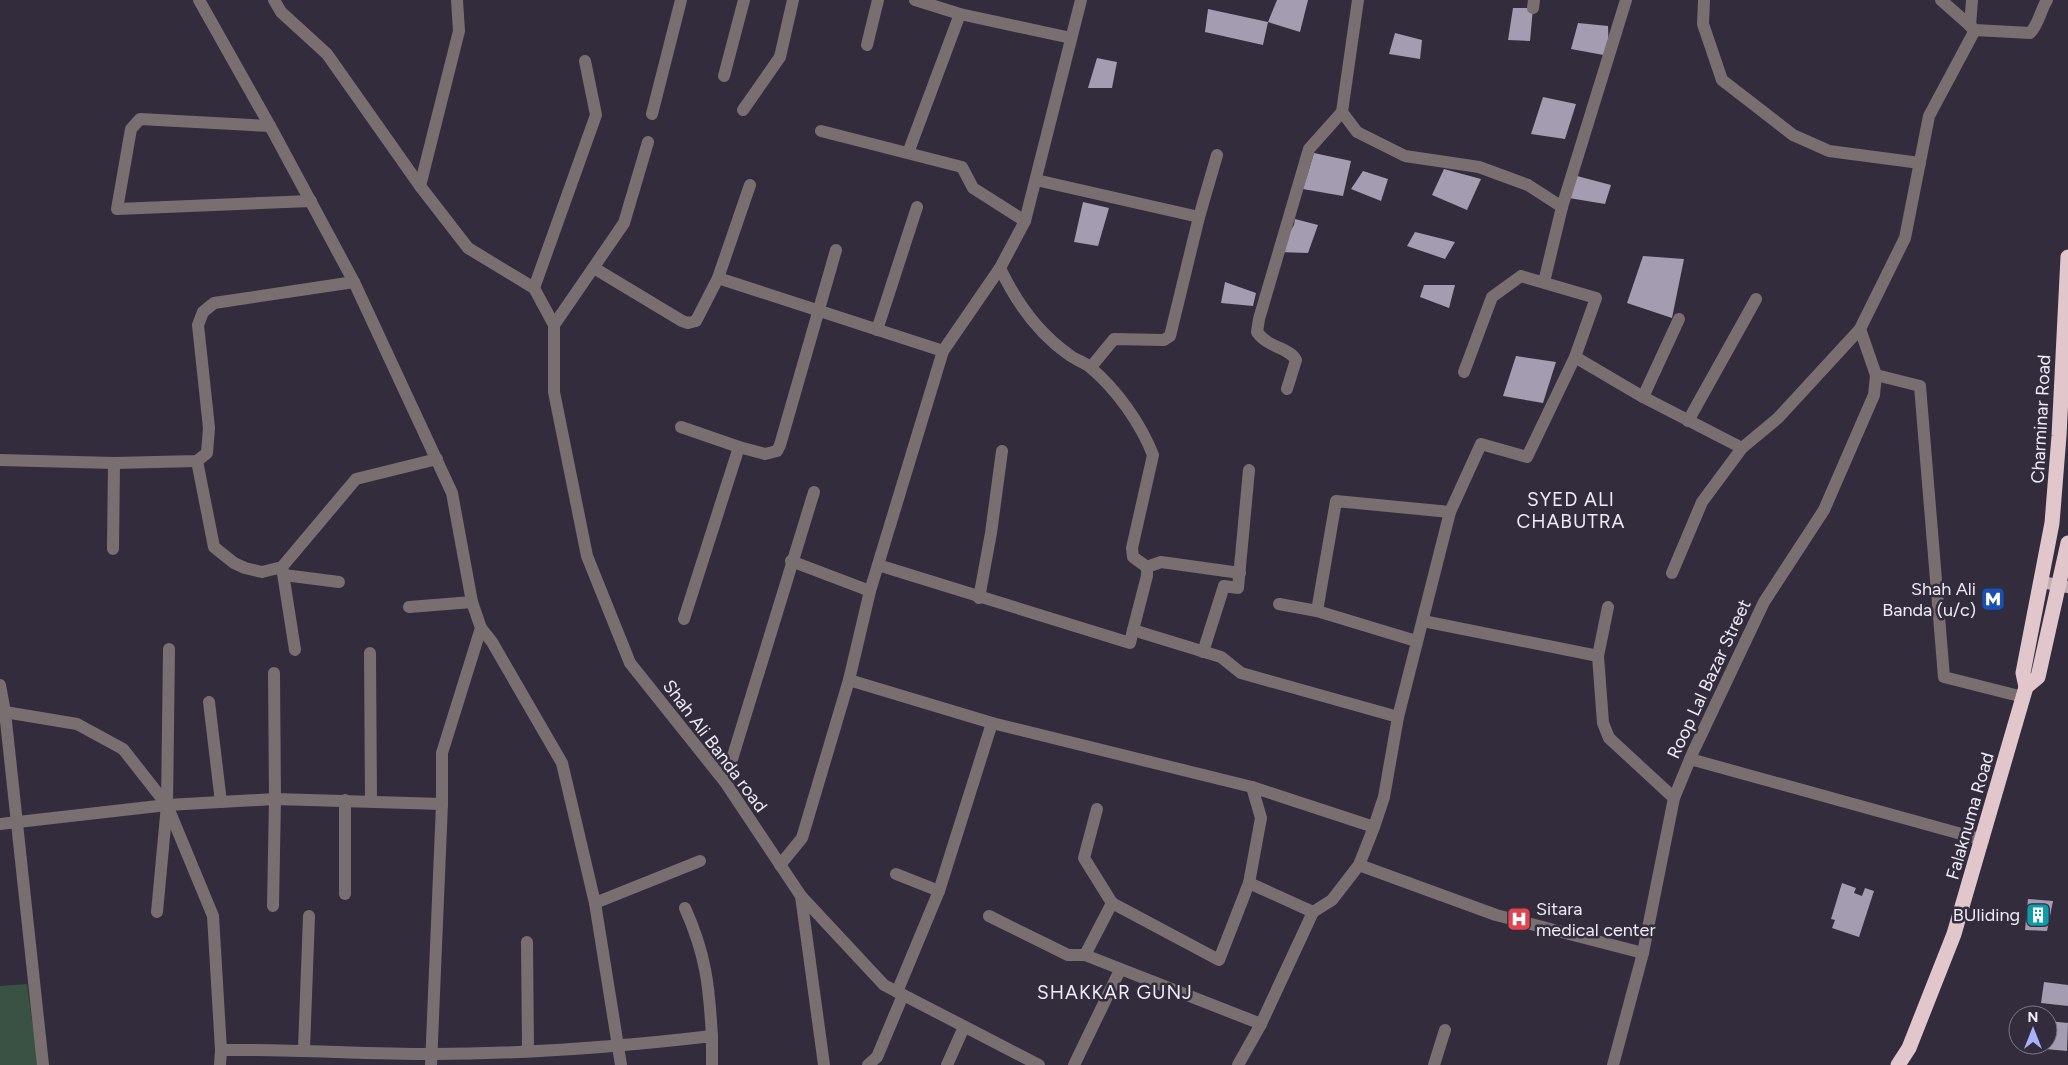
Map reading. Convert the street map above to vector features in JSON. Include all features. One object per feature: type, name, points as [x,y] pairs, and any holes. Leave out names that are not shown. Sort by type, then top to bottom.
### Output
[{"type":"highway","name":"Charminar Road","points":[[2042,582],[2055,498],[2068,264]]},
{"type":"highway","points":[[2064,586],[2068,543]]},
{"type":"highway","name":"Falaknuma Road","points":[[1898,1065],[1909,1048],[1954,934],[1983,840],[2025,692],[2023,673],[2042,582]]},
{"type":"highway","name":"Falaknuma Road","points":[[2025,692],[2038,677],[2064,586]]},
{"type":"main road","points":[[2042,582],[2064,586]]},
{"type":"street","points":[[199,0],[270,126],[354,282],[452,493],[472,602],[481,628],[562,763],[595,903],[621,1065]]},
{"type":"street","points":[[274,0],[281,12],[327,54],[420,186],[468,248],[534,288],[554,325],[624,223],[648,142]]},
{"type":"street","points":[[420,186],[459,31],[457,0]]},
{"type":"street","points":[[652,114],[681,0]]},
{"type":"street","points":[[724,76],[744,0]]},
{"type":"street","points":[[743,110],[780,57],[793,0]]},
{"type":"street","points":[[868,45],[878,0]]},
{"type":"street","points":[[914,0],[960,14],[1071,38]]},
{"type":"street","points":[[780,865],[802,838],[849,680],[870,591],[943,351],[1000,268],[1025,221],[1081,0]]},
{"type":"street","points":[[1287,389],[1296,360],[1293,354],[1264,342],[1257,332],[1259,319],[1309,149],[1342,112],[1358,0]]},
{"type":"street","points":[[1544,282],[1562,207],[1626,0]]},
{"type":"street","points":[[1704,0],[1703,24],[1722,80],[1793,135],[1829,151],[1920,163]]},
{"type":"street","points":[[1941,0],[1972,28],[2030,33],[2036,26],[2040,12],[2047,0]]},
{"type":"street","points":[[1672,572],[1702,502],[1742,448],[1778,418],[1860,328],[1904,238],[1929,116],[1972,28],[1972,0]]},
{"type":"street","points":[[908,153],[960,14]]},
{"type":"street","points":[[534,288],[596,115],[585,61]]},
{"type":"street","points":[[1342,112],[1357,132],[1404,156],[1480,167],[1528,185],[1562,207]]},
{"type":"street","points":[[270,126],[140,119],[131,129],[118,209],[311,201]]},
{"type":"street","points":[[822,130],[962,167],[973,188],[1025,221]]},
{"type":"street","points":[[1091,367],[1114,339],[1164,340],[1168,338],[1217,155]]},
{"type":"street","points":[[1036,180],[1199,217]]},
{"type":"street","points":[[594,268],[688,323],[692,323],[700,317],[718,278],[750,185]]},
{"type":"street","points":[[877,330],[917,207]]},
{"type":"street","points":[[681,427],[765,454],[777,450],[836,250]]},
{"type":"street","points":[[1000,268],[1021,308],[1036,326],[1069,355],[1091,367],[1123,404],[1153,455],[1132,548],[1133,557],[1147,567]]},
{"type":"street","points":[[1238,1065],[1261,1024],[1312,912],[1332,900],[1359,865],[1374,827],[1384,797],[1398,717],[1416,641],[1423,621],[1450,512],[1481,444],[1527,457],[1575,357],[1596,298],[1521,276],[1492,297],[1464,372]]},
{"type":"street","points":[[718,278],[943,351]]},
{"type":"street","points":[[0,460],[114,463],[197,461],[207,453],[209,428],[198,326],[203,312],[214,304],[354,282]]},
{"type":"street","points":[[1688,421],[1756,299]]},
{"type":"street","points":[[1643,398],[1679,320]]},
{"type":"street","name":"Shah Ali Banda road","points":[[554,325],[554,392],[587,556],[630,663],[725,782],[801,896],[884,985],[1039,1065]]},
{"type":"street","name":"Roop Lal Bazar Street","points":[[1613,1065],[1643,953],[1674,798],[1690,759],[1764,602],[1824,510],[1874,395],[1876,375],[1860,328]]},
{"type":"street","points":[[1575,357],[1643,398],[1742,448]]},
{"type":"street","points":[[1876,375],[1920,386],[1944,677],[2025,692]]},
{"type":"street","points":[[684,619],[739,447]]},
{"type":"street","points":[[979,598],[991,533],[1002,451]]},
{"type":"street","points":[[294,650],[283,571],[356,479],[437,459]]},
{"type":"street","points":[[197,461],[214,547],[234,563],[245,568],[262,572],[283,571],[339,582]]},
{"type":"street","points":[[113,549],[114,463]]},
{"type":"street","points":[[1203,652],[1224,586],[1238,588],[1249,470]]},
{"type":"street","points":[[725,782],[791,561],[814,492]]},
{"type":"street","points":[[1317,611],[1336,500],[1450,512]]},
{"type":"street","points":[[791,561],[870,591]]},
{"type":"street","points":[[1147,567],[1161,562],[1240,573]]},
{"type":"street","points":[[878,565],[979,598],[1130,643],[1147,576],[1147,567]]},
{"type":"street","points":[[409,607],[472,602]]},
{"type":"street","points":[[1279,604],[1317,611],[1416,641]]},
{"type":"street","points":[[1608,607],[1598,656],[1603,723],[1609,738],[1674,798]]},
{"type":"street","points":[[1423,621],[1598,656]]},
{"type":"street","points":[[431,1059],[442,804],[442,753],[481,628]]},
{"type":"street","points":[[1133,630],[1221,657],[1241,673],[1398,717]]},
{"type":"street","points":[[157,912],[167,804],[169,649]]},
{"type":"street","points":[[370,653],[371,800]]},
{"type":"street","points":[[273,906],[276,798],[274,673]]},
{"type":"street","points":[[849,680],[992,723],[1252,787],[1374,827]]},
{"type":"street","points":[[0,685],[5,712],[43,1065]]},
{"type":"street","points":[[209,702],[221,802]]},
{"type":"street","points":[[5,712],[77,724],[123,749],[167,804],[213,916],[221,1050],[220,1065]]},
{"type":"street","points":[[868,1065],[877,1057],[939,891],[992,723]]},
{"type":"street","points":[[1690,759],[1983,840]]},
{"type":"street","points":[[1097,809],[1084,858],[1112,903],[1219,960],[1249,883],[1261,818],[1252,787]]},
{"type":"street","points":[[0,824],[167,804],[276,798],[442,804]]},
{"type":"street","points":[[345,800],[346,894]]},
{"type":"street","points":[[595,903],[700,861]]},
{"type":"street","points":[[1359,865],[1496,915],[1643,953]]},
{"type":"street","points":[[896,874],[939,891]]},
{"type":"street","points":[[1249,883],[1312,912]]},
{"type":"street","points":[[801,896],[824,1065]]},
{"type":"street","points":[[1084,955],[1112,903]]},
{"type":"street","points":[[686,908],[700,942],[710,988],[712,1065]]},
{"type":"street","points":[[304,1049],[309,916]]},
{"type":"street","points":[[989,916],[1068,955],[1084,955],[1261,1024]]},
{"type":"street","points":[[527,942],[528,1050]]},
{"type":"street","points":[[1074,1065],[1120,970]]},
{"type":"street","points":[[946,1065],[964,1027]]},
{"type":"street","points":[[1434,1065],[1445,1030]]},
{"type":"street","points":[[221,1050],[304,1049],[431,1059],[528,1050],[619,1047],[712,1036]]},
{"type":"green space","points":[[27,984],[38,1065],[0,1065],[0,986]]},
{"type":"building","points":[[1277,0],[1308,0],[1300,32],[1268,22]]},
{"type":"building","points":[[1513,8],[1533,8],[1530,41],[1508,40]]},
{"type":"building","points":[[1208,9],[1268,22],[1263,45],[1205,32]]},
{"type":"building","points":[[1578,23],[1608,26],[1609,56],[1571,49]]},
{"type":"building","points":[[1395,33],[1422,40],[1420,59],[1389,54]]},
{"type":"building","points":[[1097,58],[1117,62],[1112,88],[1088,88]]},
{"type":"building","points":[[1543,97],[1576,104],[1565,139],[1531,134]]},
{"type":"building","points":[[1314,153],[1351,161],[1343,196],[1303,189]]},
{"type":"building","points":[[1444,169],[1481,179],[1467,210],[1432,195]]},
{"type":"building","points":[[1363,171],[1388,179],[1381,201],[1351,189]]},
{"type":"building","points":[[1577,176],[1611,185],[1605,204],[1569,198]]},
{"type":"building","points":[[1083,202],[1109,208],[1098,246],[1074,242]]},
{"type":"building","points":[[1295,219],[1318,225],[1308,253],[1278,252],[1294,225]]},
{"type":"building","points":[[1415,232],[1455,242],[1445,259],[1407,246]]},
{"type":"building","points":[[1643,256],[1684,259],[1672,318],[1627,303]]},
{"type":"building","points":[[1225,282],[1256,293],[1253,306],[1221,303]]},
{"type":"building","points":[[1424,285],[1455,285],[1449,308],[1420,297]]},
{"type":"building","points":[[1516,356],[1556,362],[1543,403],[1503,396]]},
{"type":"building","points":[[1842,883],[1856,888],[1854,893],[1862,896],[1865,888],[1874,891],[1859,937],[1832,928],[1835,920],[1831,919]]},
{"type":"building","name":"BUliding","points":[[2028,899],[2053,901],[2047,931],[2025,930]]},
{"type":"building","points":[[2044,982],[2068,985],[2068,1006],[2041,1003]]},
{"type":"building","points":[[2058,1022],[2068,1023],[2067,1051],[2058,1050]]},
{"type":"place","name":"Shah Ali Banda (u/c)","points":[[1993,599]]},
{"type":"place","name":"BUliding","points":[[2038,915]]},
{"type":"place","name":"Sitara medical center","points":[[1519,919]]},
{"type":"district","name":"SYED ALI CHABUTRA","points":[[1571,510]]},
{"type":"district","name":"SHAKKAR GUNJ","points":[[1115,992]]}]
